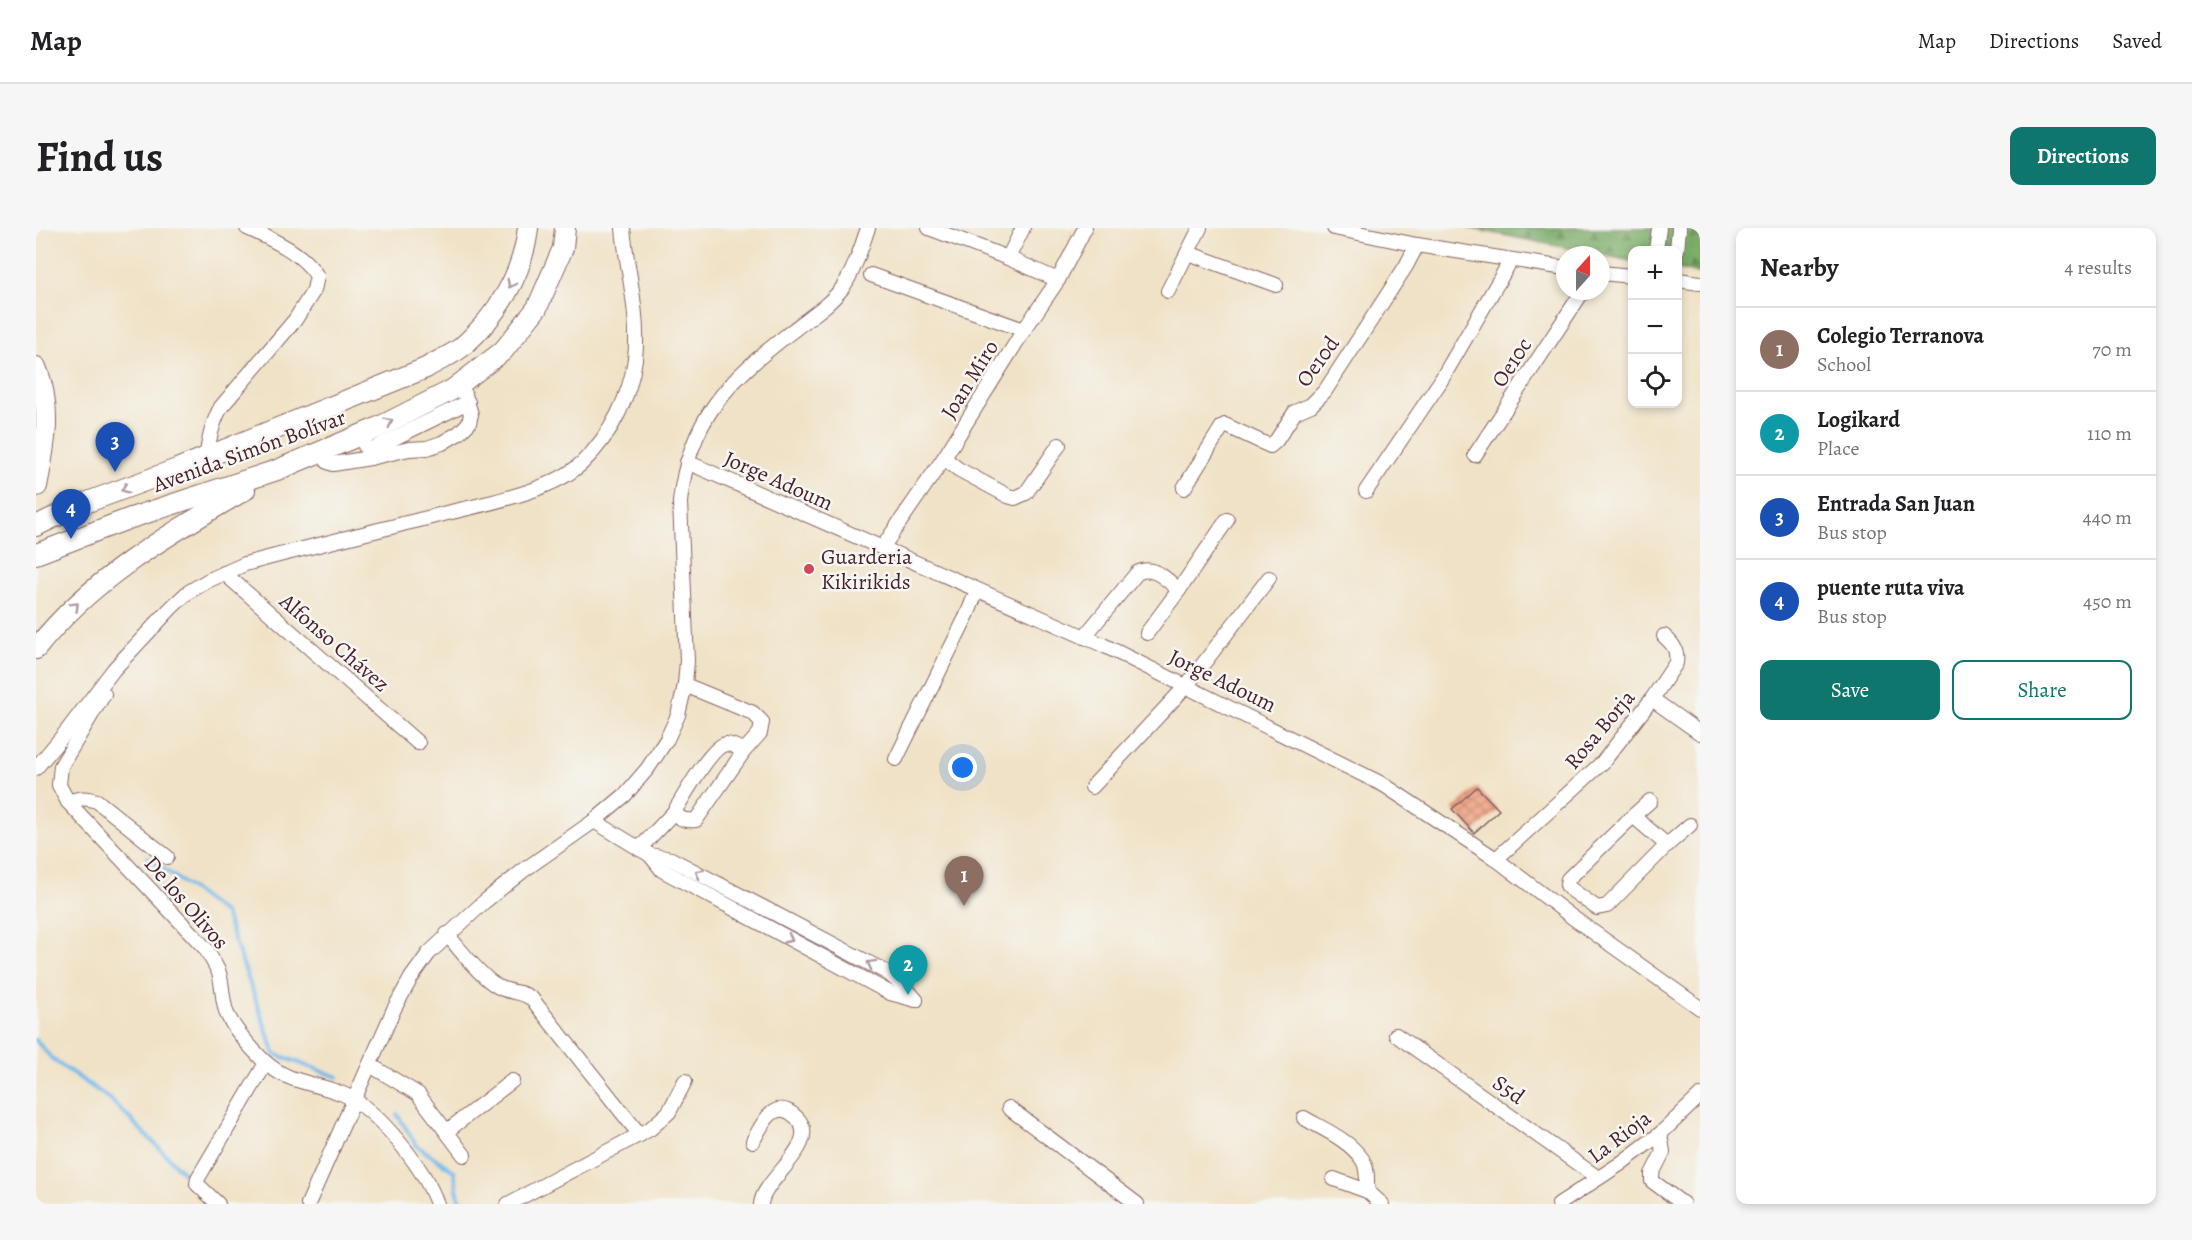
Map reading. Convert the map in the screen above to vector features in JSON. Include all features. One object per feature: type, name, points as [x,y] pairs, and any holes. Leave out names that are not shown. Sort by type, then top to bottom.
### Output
[{"type":"highway","name":"Avenida Simón Bolívar","points":[[36,526],[76,506],[206,458],[426,368],[461,348],[500,306],[517,273],[528,228]]},
{"type":"highway","name":"Avenida Simón Bolívar","points":[[36,554],[128,519],[278,470],[320,452],[366,448],[452,390],[503,351],[537,308],[563,249],[566,228]]},
{"type":"highway","points":[[36,367],[46,401],[47,438],[37,486]]},
{"type":"highway","points":[[36,649],[81,600],[119,568],[208,510],[278,470]]},
{"type":"street","points":[[206,458],[209,435],[221,407],[295,320],[314,290],[317,276],[309,264],[279,243],[247,228]]},
{"type":"street","points":[[563,249],[572,228]]},
{"type":"street","points":[[36,768],[135,644],[187,593],[224,573],[264,559],[515,495],[560,478],[582,463],[608,431],[622,408],[630,384],[637,337],[636,312],[623,228]]},
{"type":"street","points":[[308,1204],[394,1009],[411,978],[429,953],[447,934],[524,870],[594,821],[625,795],[648,768],[667,739],[678,714],[686,685],[686,620],[680,501],[687,462],[706,418],[731,383],[754,360],[842,289],[851,274],[868,228]]},
{"type":"street","points":[[929,228],[960,233],[1058,280]]},
{"type":"street","points":[[1008,258],[1023,228]]},
{"type":"street","name":"Joan Miro","points":[[882,548],[944,458],[1058,280],[1085,228]]},
{"type":"street","points":[[1168,291],[1200,228]]},
{"type":"street","points":[[1334,228],[1418,245],[1556,267]]},
{"type":"street","points":[[1657,246],[1659,228]]},
{"type":"street","points":[[1677,246],[1679,228]]},
{"type":"street","name":"Oe10d","points":[[1184,488],[1225,425],[1270,446],[1276,441],[1295,412],[1318,399],[1418,245]]},
{"type":"street","points":[[1188,253],[1276,285]]},
{"type":"street","points":[[1366,492],[1440,382],[1511,260]]},
{"type":"street","points":[[1610,274],[1628,276]]},
{"type":"street","points":[[871,275],[1024,330]]},
{"type":"street","points":[[1682,280],[1700,282]]},
{"type":"street","name":"Oe10c","points":[[1475,455],[1577,300]]},
{"type":"street","points":[[366,448],[442,443],[459,433],[469,423],[471,414],[461,383]]},
{"type":"street","points":[[366,448],[468,402]]},
{"type":"street","points":[[944,458],[958,469],[1015,498],[1026,493],[1059,445]]},
{"type":"street","name":"Jorge Adoum","points":[[687,462],[1084,637],[1187,685],[1384,785],[1496,859],[1572,917],[1700,1008]]},
{"type":"street","points":[[1147,633],[1227,520]]},
{"type":"street","points":[[1084,637],[1137,573],[1143,570],[1156,572],[1179,590]]},
{"type":"street","name":"Alfonso Chávez","points":[[224,573],[418,743]]},
{"type":"street","points":[[1092,787],[1187,685],[1269,578]]},
{"type":"street","points":[[896,759],[968,613],[977,590]]},
{"type":"street","name":"Rosa Borja","points":[[1496,859],[1604,762],[1652,699],[1676,663],[1676,650],[1664,636]]},
{"type":"street","name":"De los Olivos","points":[[114,669],[104,695],[61,766],[59,784],[68,802],[206,949],[219,972],[227,1013],[237,1030],[266,1063],[283,1075],[301,1083],[326,1088],[355,1100],[378,1118],[426,1180],[436,1204]]},
{"type":"street","points":[[674,812],[682,820],[696,820],[744,751],[760,733],[762,722],[759,717],[686,685]]},
{"type":"street","points":[[1652,699],[1700,733]]},
{"type":"street","points":[[645,852],[714,751],[719,746],[731,745],[744,751]]},
{"type":"street","points":[[68,802],[78,798],[97,801],[167,857]]},
{"type":"street","points":[[1650,801],[1569,876],[1567,885],[1587,902],[1597,908],[1606,906],[1690,825]]},
{"type":"street","points":[[1633,816],[1667,845]]},
{"type":"street","points":[[594,821],[645,852],[662,870],[890,993],[916,1000],[888,973],[671,859],[645,852]]},
{"type":"street","points":[[1572,917],[1587,902]]},
{"type":"street","points":[[768,928],[776,914]]},
{"type":"street","points":[[447,934],[466,957],[494,984],[500,988],[524,993],[532,999],[640,1135]]},
{"type":"street","name":"S5d","points":[[1396,1035],[1598,1178]]},
{"type":"street","points":[[218,1204],[197,1184],[198,1178],[266,1063]]},
{"type":"street","points":[[370,1065],[418,1094],[464,1155]]},
{"type":"street","points":[[447,1131],[512,1081]]},
{"type":"street","points":[[508,1204],[640,1135],[662,1121],[669,1113],[685,1081]]},
{"type":"street","name":"La Rioja","points":[[1559,1204],[1660,1134],[1700,1096]]},
{"type":"street","points":[[1009,1107],[1137,1204]]},
{"type":"street","points":[[753,1141],[767,1116],[776,1111],[788,1112],[795,1116],[804,1133],[799,1148],[764,1192],[761,1203]]},
{"type":"street","points":[[1304,1118],[1347,1144],[1363,1159],[1366,1168],[1366,1191]]},
{"type":"street","points":[[1660,1134],[1663,1152],[1652,1174],[1652,1181],[1683,1204]]},
{"type":"street","points":[[1334,1179],[1366,1191],[1382,1204]]},
{"type":"green space","points":[[1468,228],[1700,228],[1700,273],[1682,270],[1682,246],[1628,246],[1628,260],[1610,257],[1610,246],[1557,246]]},
{"type":"building","points":[[1477,787],[1499,810],[1474,833],[1452,809]]},
{"type":"waterway","points":[[148,857],[225,914],[275,1054],[338,1077]]},
{"type":"waterway","points":[[36,1040],[52,1059],[110,1099],[192,1181]]},
{"type":"waterway","points":[[397,1114],[417,1146],[454,1171],[460,1204]]},
{"type":"place","name":"Entrada San Juan","points":[[115,472]]},
{"type":"place","name":"puente ruta viva","points":[[71,539]]},
{"type":"place","name":"Guarderia Kikirikids","points":[[809,569]]},
{"type":"place","name":"Colegio Terranova","points":[[964,906]]},
{"type":"place","name":"Logikard","points":[[908,995]]}]
